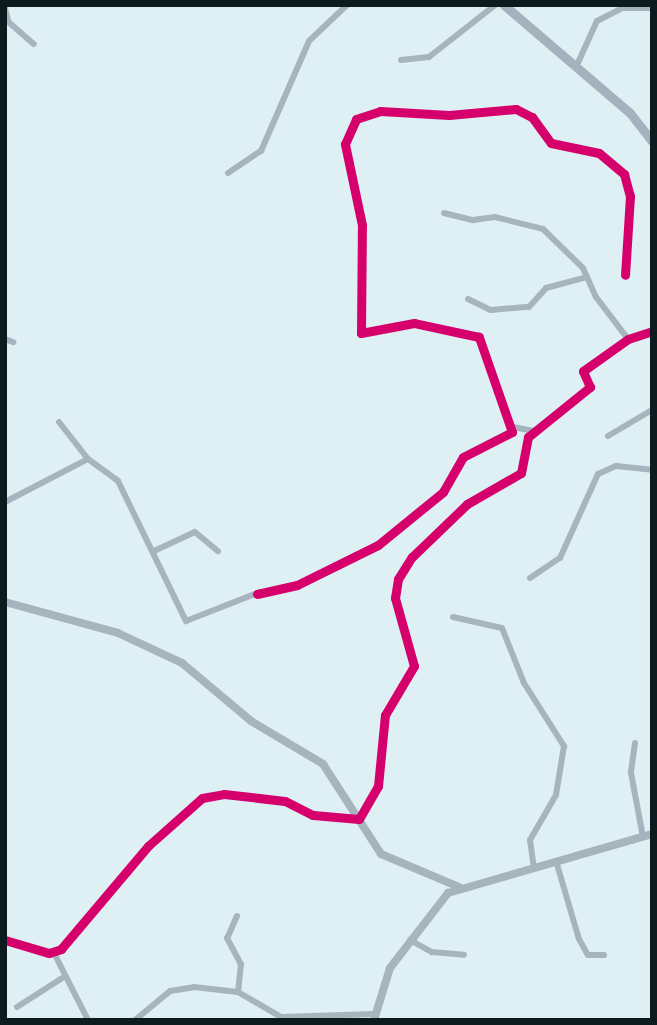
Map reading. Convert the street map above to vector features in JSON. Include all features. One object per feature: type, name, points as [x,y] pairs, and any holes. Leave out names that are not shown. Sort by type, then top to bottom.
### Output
[{"type":"main road","points":[[504,5],[631,113],[652,141]]},
{"type":"street","points":[[228,173],[261,151],[309,41],[347,5]]},
{"type":"street","points":[[401,60],[429,57],[495,5]]},
{"type":"street","points":[[577,65],[597,21],[626,6],[652,8]]},
{"type":"street","points":[[5,8],[7,20],[34,44]]},
{"type":"street","points":[[513,427],[479,337],[414,323],[361,333],[362,225],[345,144],[356,119],[380,111],[449,115],[516,109],[532,117],[551,143],[599,153],[626,181],[625,275]]},
{"type":"street","points":[[444,213],[538,226],[587,278],[628,338]]},
{"type":"street","points":[[468,299],[491,310],[529,307],[546,288],[587,278]]},
{"type":"street","points":[[359,819],[378,786],[385,715],[414,666],[395,598],[398,579],[412,557],[467,504],[521,473],[534,431],[590,387],[583,371],[628,338],[652,331]]},
{"type":"street","points":[[608,436],[652,410]]},
{"type":"street","points":[[59,422],[88,459],[118,481],[186,621],[269,589]]},
{"type":"street","points":[[513,427],[534,431]]},
{"type":"street","points":[[257,594],[297,585],[379,545],[443,492],[463,457],[508,435],[513,427]]},
{"type":"street","points":[[5,502],[88,459]]},
{"type":"street","points":[[530,578],[560,558],[598,474],[616,466],[652,470]]},
{"type":"street","points":[[154,551],[195,532],[218,551]]},
{"type":"street","points":[[5,602],[118,633],[183,663],[251,721],[323,764],[382,854],[458,887]]},
{"type":"street","points":[[453,617],[502,628],[524,683],[564,746],[556,795],[530,840],[534,867]]},
{"type":"street","points":[[135,1020],[181,988],[238,992],[281,1017],[374,1017],[382,982],[440,901],[458,887],[647,835],[631,773],[635,743]]},
{"type":"street","points":[[54,953],[70,941],[148,846],[202,798],[223,794],[285,801],[313,815],[359,819]]},
{"type":"street","points":[[556,861],[579,939],[588,955],[604,956]]},
{"type":"street","points":[[237,916],[227,937],[241,964],[238,992]]},
{"type":"street","points":[[5,940],[54,953]]},
{"type":"street","points":[[410,940],[432,952],[464,955]]},
{"type":"street","points":[[54,953],[88,1020]]},
{"type":"street","points":[[17,1007],[64,977]]},
{"type":"cycle path","points":[[257,594],[297,585],[378,545],[443,492],[463,457],[512,432],[479,337],[414,323],[361,333],[362,225],[345,144],[356,119],[380,111],[449,115],[516,109],[532,117],[551,143],[599,153],[624,174],[630,196],[625,275]]},
{"type":"cycle path","points":[[5,940],[49,953],[61,949],[148,846],[202,798],[224,794],[285,801],[313,815],[359,819],[378,786],[385,715],[414,666],[395,598],[398,579],[412,557],[467,504],[521,473],[528,437],[590,387],[583,371],[628,339],[652,331]]}]
